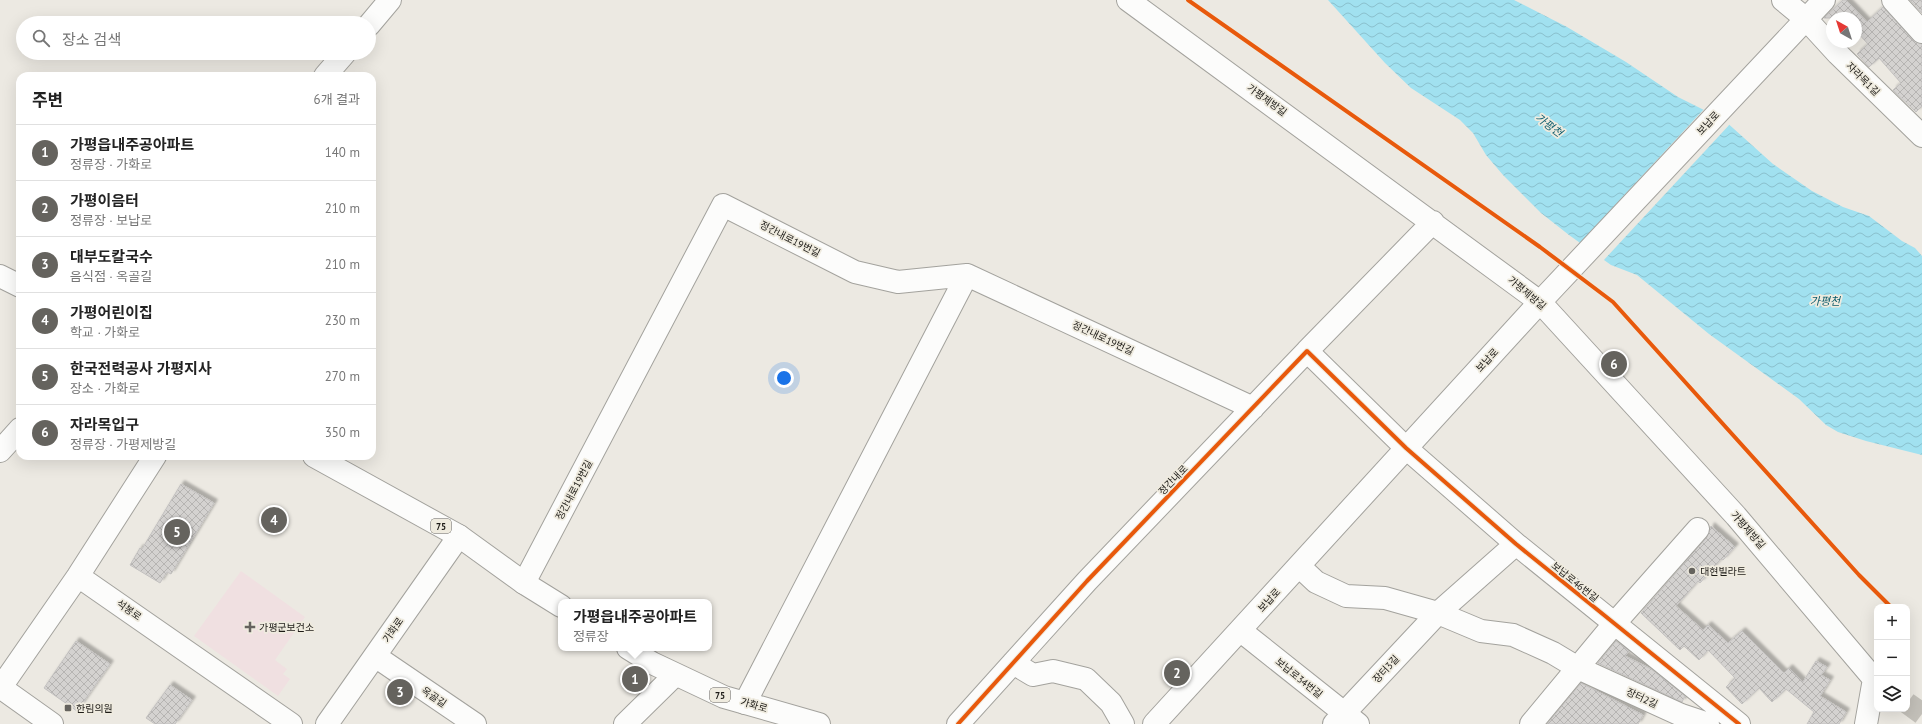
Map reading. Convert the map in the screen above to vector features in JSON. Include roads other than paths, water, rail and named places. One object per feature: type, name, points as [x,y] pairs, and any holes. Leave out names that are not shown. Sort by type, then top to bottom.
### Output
[{"type":"street","points":[[376,17],[390,0]]},
{"type":"street","name":"가평제방길","points":[[1128,0],[1433,222],[1540,302],[1736,516],[1874,678]]},
{"type":"street","name":"자라목1길","points":[[1783,0],[1806,19],[1838,54],[1922,136]]},
{"type":"street","name":"보납로","points":[[1154,724],[1300,567],[1406,448],[1540,302],[1824,0]]},
{"type":"street","points":[[1893,0],[1922,32]]},
{"type":"street","points":[[329,72],[339,60]]},
{"type":"street","name":"정간내로19번길","points":[[524,583],[723,205],[855,272],[898,282],[967,275],[1253,408]]},
{"type":"street","name":"정간내로","points":[[958,724],[1087,581],[1433,222]]},
{"type":"street","points":[[745,703],[967,275]]},
{"type":"street","points":[[0,276],[16,284]]},
{"type":"street","points":[[1308,351],[1406,448]]},
{"type":"street","points":[[0,451],[16,433]]},
{"type":"street","name":"보납로46번길","points":[[1406,448],[1516,544],[1739,724]]},
{"type":"street","points":[[52,724],[0,687],[78,576],[152,460]]},
{"type":"street","name":"75","points":[[321,460],[458,536],[524,583],[558,604]]},
{"type":"street","points":[[1532,724],[1614,624],[1698,529]]},
{"type":"street","name":"가화로","points":[[327,724],[458,536]]},
{"type":"street","name":"장터3길","points":[[1345,721],[1438,613],[1516,544]]},
{"type":"street","points":[[1300,567],[1316,582],[1346,596],[1385,598],[1438,613],[1481,630],[1513,635],[1553,653],[1578,668]]},
{"type":"street","name":"석봉로","points":[[78,576],[291,724]]},
{"type":"street","name":"보납로34번길","points":[[1241,631],[1345,721]]},
{"type":"street","name":"가화로","points":[[633,651],[675,675],[724,697],[819,724]]},
{"type":"street","name":"옥골길","points":[[375,656],[475,724]]},
{"type":"street","points":[[1013,663],[1033,675],[1052,671],[1086,680],[1111,703],[1123,724]]},
{"type":"street","name":"장터2길","points":[[1578,668],[1681,716],[1708,724]]},
{"type":"street","points":[[625,724],[675,675]]},
{"type":"street","name":"가평제방길","points":[[1866,724],[1874,689]]},
{"type":"water","name":"가평천","points":[[1328,0],[1514,0],[1567,27],[1626,62],[1678,97],[1724,120],[1773,164],[1812,191],[1843,207],[1869,216],[1902,241],[1915,248],[1922,256],[1922,455],[1866,441],[1838,432],[1826,425],[1799,399],[1709,334],[1637,275],[1611,265],[1569,235],[1541,213],[1503,175],[1486,155],[1473,133],[1460,120],[1411,88],[1385,63]]},
{"type":"tunnel","points":[[1910,705],[1922,714]]},
{"type":"place","name":"자라목입구","points":[[1614,364]]},
{"type":"place","name":"가평어린이집","points":[[274,520]]},
{"type":"place","name":"한국전력공사 가평지사","points":[[177,532]]},
{"type":"place","name":"대현빌라트","points":[[1692,571]]},
{"type":"place","name":"가평군보건소","points":[[250,627]]},
{"type":"place","name":"가평이음터","points":[[1177,673]]},
{"type":"place","name":"가평읍내주공아파트","points":[[635,679]]},
{"type":"place","name":"대부도칼국수","points":[[400,692]]},
{"type":"place","name":"한림의원","points":[[68,708]]}]
